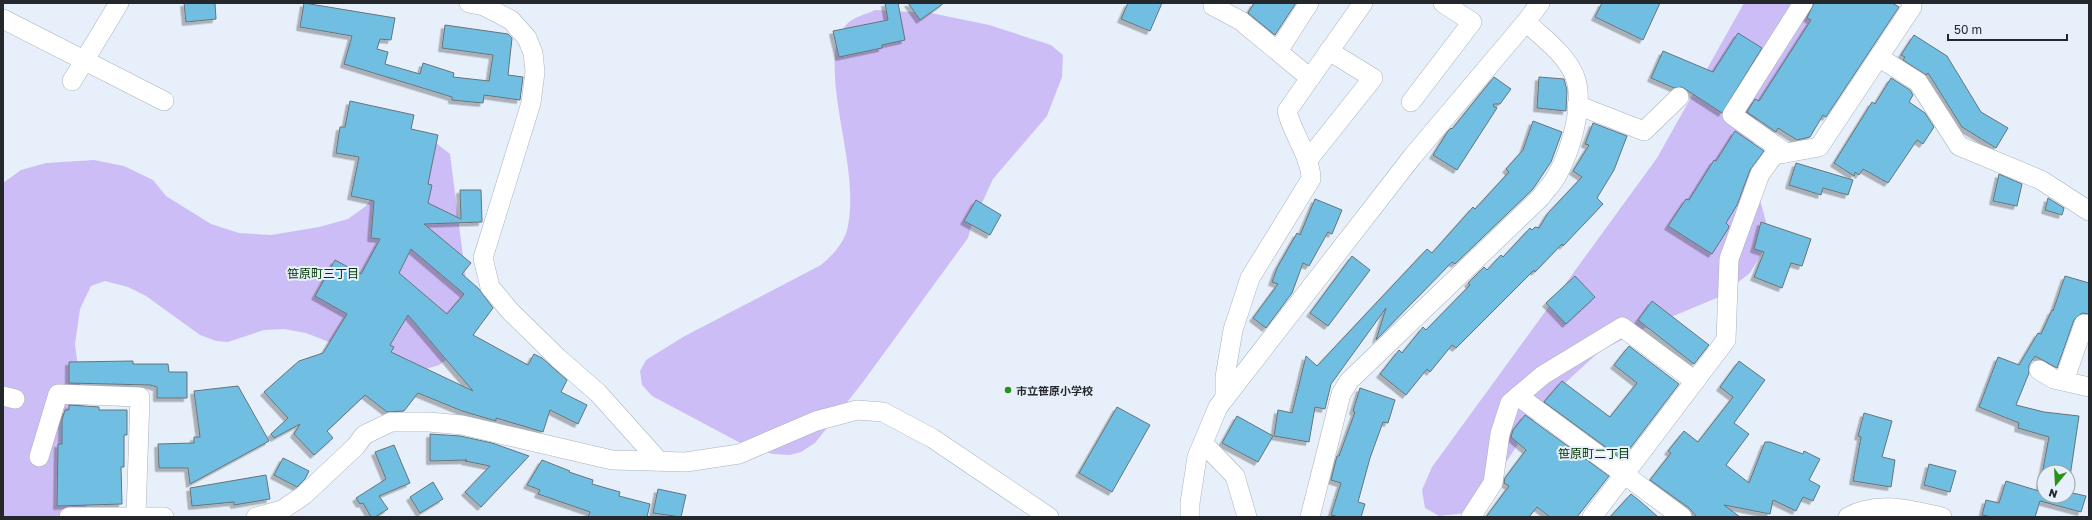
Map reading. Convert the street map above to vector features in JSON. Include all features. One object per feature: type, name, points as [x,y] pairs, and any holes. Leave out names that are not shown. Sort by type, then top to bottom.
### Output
[{"type":"street","points":[[72,80],[118,3]]},
{"type":"street","points":[[469,3],[484,6],[511,20],[527,38],[533,53],[535,72],[531,103],[483,258],[490,287],[510,311],[558,358],[598,393],[659,461]]},
{"type":"street","points":[[1213,3],[1213,6],[1241,21],[1310,78]]},
{"type":"street","points":[[1278,51],[1309,3]]},
{"type":"street","points":[[1225,398],[1225,377],[1233,330],[1250,278],[1311,179],[1311,170],[1290,124],[1287,111],[1363,3]]},
{"type":"street","points":[[1411,102],[1472,22],[1443,3]]},
{"type":"street","points":[[1190,517],[1197,457],[1218,407],[1412,157],[1526,22],[1540,3]]},
{"type":"street","points":[[1786,153],[1732,115],[1803,3]]},
{"type":"street","points":[[1592,517],[1726,340],[1729,259],[1760,174],[1774,155],[1819,147],[1880,58],[1912,7],[1912,3]]},
{"type":"street","points":[[3,19],[164,101]]},
{"type":"street","points":[[1310,517],[1341,394],[1348,381],[1541,197],[1556,177],[1572,141],[1578,95],[1575,77],[1563,56],[1526,22]]},
{"type":"street","points":[[1307,161],[1373,78],[1330,51]]},
{"type":"street","points":[[1880,58],[1918,82],[1959,146],[2041,180],[2089,211]]},
{"type":"street","points":[[1577,105],[1644,131],[1679,97]]},
{"type":"street","points":[[2064,381],[2084,324]]},
{"type":"street","points":[[1471,517],[1493,483],[1500,434],[1510,403],[1543,375],[1622,327],[1695,381]]},
{"type":"street","points":[[2039,370],[2054,379],[2089,387]]},
{"type":"street","points":[[39,457],[58,394],[140,398],[136,516]]},
{"type":"street","points":[[1518,396],[1682,517]]},
{"type":"street","points":[[256,517],[282,510],[304,496],[347,456],[364,435],[391,422],[428,422],[462,425],[612,460],[686,462],[739,454],[816,420],[857,410],[883,412],[932,438],[1049,517]]},
{"type":"street","points":[[1203,443],[1235,476],[1247,517]]},
{"type":"street","points":[[1848,517],[1858,511],[1877,506],[1904,508],[1942,517]]},
{"type":"street","points":[[69,517],[164,517]]},
{"type":"shaded area","points":[[1744,3],[1835,3],[1757,119],[1751,166],[1766,222],[1762,253],[1750,273],[1719,297],[1647,327],[1600,351],[1564,384],[1531,424],[1486,493],[1466,513],[1439,516],[1425,508],[1422,490],[1432,467],[1657,158]]},
{"type":"shaded area","points":[[875,10],[931,13],[989,25],[1051,45],[1063,55],[1062,77],[1047,116],[993,179],[971,227],[968,238],[863,382],[815,443],[801,452],[790,455],[773,454],[748,447],[652,396],[642,385],[640,371],[646,360],[683,337],[821,265],[830,257],[841,243],[848,226],[850,183],[837,96],[835,49],[841,33],[848,23],[857,17]]},
{"type":"shaded area","points":[[436,143],[450,154],[471,319],[461,350],[439,365],[410,374],[306,333],[284,329],[264,330],[228,342],[216,341],[200,335],[146,296],[128,287],[105,281],[91,286],[80,309],[75,344],[88,446],[86,517],[3,517],[3,183],[21,170],[46,163],[94,160],[124,166],[153,180],[166,196],[211,224],[239,233],[271,235],[319,227],[348,219],[366,206],[408,151]]},
{"type":"building","points":[[184,3],[215,3],[216,19],[186,22]]},
{"type":"building","points":[[304,3],[395,18],[391,40],[380,39],[377,49],[388,52],[385,64],[420,74],[423,63],[454,73],[453,77],[489,81],[493,55],[442,48],[445,25],[508,34],[512,38],[508,75],[523,77],[520,100],[484,95],[483,103],[452,100],[452,97],[344,64],[352,36],[300,27]]},
{"type":"building","points":[[885,3],[898,3],[905,40],[882,45],[882,48],[839,57],[833,31],[888,20]]},
{"type":"building","points":[[908,3],[944,3],[920,20]]},
{"type":"building","points":[[1128,3],[1162,3],[1150,31],[1121,19]]},
{"type":"building","points":[[1254,3],[1296,3],[1275,35],[1248,13]]},
{"type":"building","points":[[1602,3],[1660,3],[1643,40],[1595,17]]},
{"type":"building","points":[[1814,3],[1892,3],[1899,7],[1826,117],[1823,115],[1810,137],[1797,140],[1778,128],[1776,132],[1747,112],[1755,99],[1759,101],[1811,20],[1807,18]]},
{"type":"building","points":[[1738,33],[1762,48],[1722,113],[1682,87],[1674,88],[1651,78],[1663,51],[1713,72]]},
{"type":"building","points":[[1914,35],[1947,56],[1981,112],[2008,128],[1996,148],[1962,127],[1928,73],[1926,75],[1903,60],[1905,57],[1901,55]]},
{"type":"building","points":[[1494,77],[1511,89],[1500,104],[1494,104],[1493,106],[1497,108],[1457,170],[1433,155],[1448,131],[1451,128],[1452,129]]},
{"type":"building","points":[[1539,77],[1564,79],[1567,90],[1566,111],[1537,108]]},
{"type":"building","points":[[1891,78],[1910,90],[1913,95],[1909,102],[1925,113],[1934,127],[1923,144],[1917,140],[1888,183],[1863,169],[1859,175],[1855,172],[1854,176],[1834,163],[1872,102],[1875,104]]},
{"type":"building","points":[[350,101],[414,115],[411,129],[438,135],[428,184],[432,185],[428,203],[461,219],[460,190],[481,190],[482,222],[424,224],[471,263],[462,274],[479,289],[493,308],[473,335],[528,365],[534,354],[542,358],[567,380],[561,392],[587,405],[578,424],[550,410],[543,432],[496,418],[496,421],[462,411],[418,393],[404,411],[387,412],[365,395],[327,431],[333,438],[314,455],[294,434],[300,424],[274,438],[271,434],[288,418],[264,392],[299,361],[323,353],[347,314],[315,296],[335,260],[361,274],[380,239],[371,238],[374,201],[351,196],[359,157],[336,153],[340,127],[345,127]],"holes":[[[411,249],[464,294],[447,314],[399,273]],[[408,315],[473,391],[391,352],[394,347],[390,345]]]},
{"type":"building","points":[[1533,121],[1562,132],[1551,162],[1533,189],[1455,264],[1452,262],[1376,340],[1386,308],[1331,384],[1325,409],[1315,407],[1309,442],[1274,436],[1278,410],[1292,413],[1306,356],[1317,366],[1427,249],[1432,253],[1473,207],[1475,209],[1509,172],[1506,169],[1523,150]]},
{"type":"building","points":[[1593,123],[1627,136],[1614,170],[1597,198],[1603,204],[1563,246],[1562,244],[1535,272],[1534,270],[1456,348],[1452,345],[1430,372],[1427,369],[1406,395],[1380,374],[1399,350],[1402,353],[1423,327],[1426,330],[1470,285],[1468,283],[1484,267],[1487,270],[1501,255],[1503,257],[1530,228],[1532,230],[1535,227],[1539,228],[1548,213],[1582,177],[1573,171],[1589,145],[1585,144]]},
{"type":"building","points":[[1735,131],[1764,151],[1750,170],[1737,205],[1726,223],[1729,226],[1728,229],[1712,254],[1668,226],[1686,199],[1689,200],[1714,160],[1716,161]]},
{"type":"building","points":[[1796,163],[1853,180],[1848,195],[1823,188],[1821,195],[1789,185]]},
{"type":"building","points":[[1999,174],[2022,184],[2017,206],[1993,201]]},
{"type":"building","points":[[2048,198],[2064,208],[2062,215],[2045,210]]},
{"type":"building","points":[[1315,199],[1342,210],[1332,234],[1328,232],[1309,266],[1303,263],[1292,293],[1266,328],[1253,318],[1278,284],[1272,282],[1277,268],[1297,233],[1300,235]]},
{"type":"building","points":[[976,200],[1001,215],[990,235],[964,221]]},
{"type":"building","points":[[1761,222],[1811,239],[1802,266],[1791,263],[1782,288],[1754,277],[1764,252],[1754,249]]},
{"type":"building","points":[[1352,256],[1370,270],[1328,326],[1310,313]]},
{"type":"building","points":[[1575,276],[1595,297],[1566,324],[1546,303]]},
{"type":"building","points":[[2065,276],[2089,283],[2089,314],[2082,313],[2074,320],[2057,368],[2035,356],[2029,365],[2029,373],[2016,405],[2044,412],[2079,416],[2072,464],[2044,464],[2049,437],[2018,428],[2019,423],[1979,407],[1998,357],[2019,365],[2038,333],[2041,334],[2052,310],[2053,311]]},
{"type":"building","points":[[1652,301],[1709,345],[1694,364],[1638,320]]},
{"type":"building","points":[[1629,346],[1679,384],[1622,459],[1544,402],[1562,381],[1610,417],[1637,383],[1614,365]]},
{"type":"building","points":[[133,361],[133,364],[168,364],[169,372],[187,372],[187,398],[157,398],[157,387],[150,385],[69,383],[69,362]]},
{"type":"building","points":[[1739,361],[1765,380],[1734,423],[1749,434],[1726,465],[1749,483],[1765,442],[1770,442],[1803,454],[1804,451],[1820,459],[1809,480],[1820,486],[1813,501],[1803,497],[1796,511],[1773,500],[1770,514],[1724,505],[1740,517],[1697,517],[1689,508],[1650,480],[1671,453],[1668,451],[1684,431],[1698,442],[1733,397],[1720,387]]},
{"type":"building","points":[[238,386],[269,441],[190,484],[188,468],[159,468],[158,444],[194,443],[194,437],[200,437],[194,391]]},
{"type":"building","points":[[1360,388],[1395,400],[1388,423],[1383,422],[1370,458],[1358,502],[1365,504],[1361,517],[1339,517],[1331,515],[1341,483],[1331,480],[1337,456],[1339,456],[1355,412],[1353,411]]},
{"type":"building","points":[[69,405],[99,407],[99,410],[127,410],[127,435],[124,435],[124,467],[121,467],[122,504],[57,506],[58,444],[62,444],[62,420],[65,410],[69,410]]},
{"type":"building","points":[[1117,407],[1150,425],[1112,492],[1079,473]]},
{"type":"building","points":[[1864,413],[1892,421],[1882,457],[1895,460],[1891,487],[1853,481],[1861,437],[1858,436]]},
{"type":"building","points":[[1525,415],[1609,476],[1577,517],[1550,517],[1537,507],[1529,517],[1486,517],[1509,486],[1504,483],[1505,478],[1526,450],[1511,437],[1513,430]]},
{"type":"building","points":[[1237,416],[1273,436],[1258,462],[1222,443]]},
{"type":"building","points":[[430,434],[460,436],[492,443],[529,456],[481,507],[465,492],[490,466],[465,461],[467,460],[430,461]]},
{"type":"building","points":[[394,445],[410,483],[379,496],[388,509],[375,517],[371,517],[363,503],[360,504],[356,498],[386,479],[375,452]]},
{"type":"building","points":[[283,458],[309,471],[305,479],[297,487],[274,475]]},
{"type":"building","points":[[542,460],[570,471],[569,472],[593,480],[592,484],[620,492],[619,496],[650,504],[647,517],[588,517],[590,512],[538,494],[540,490],[527,485]]},
{"type":"building","points":[[1929,464],[1956,471],[1950,492],[1924,485]]},
{"type":"building","points":[[266,475],[270,499],[234,505],[234,502],[192,506],[190,488]]},
{"type":"building","points":[[2006,481],[2036,490],[2036,504],[2039,504],[2035,517],[1992,517],[1982,515],[1986,500],[1999,503]]},
{"type":"building","points":[[433,482],[443,499],[420,513],[410,497]]},
{"type":"building","points":[[658,489],[686,495],[681,517],[653,513]]},
{"type":"building","points":[[1631,494],[1641,502],[1658,517],[1610,517]]},
{"type":"building","points":[[2076,494],[2086,496],[2081,512],[2051,504],[2076,504]]},
{"type":"place","name":"市立笹原小学校","points":[[1008,390]]},
{"type":"district","name":"笹原町三丁目","points":[[323,273]]},
{"type":"district","name":"笹原町二丁目","points":[[1594,453]]}]
